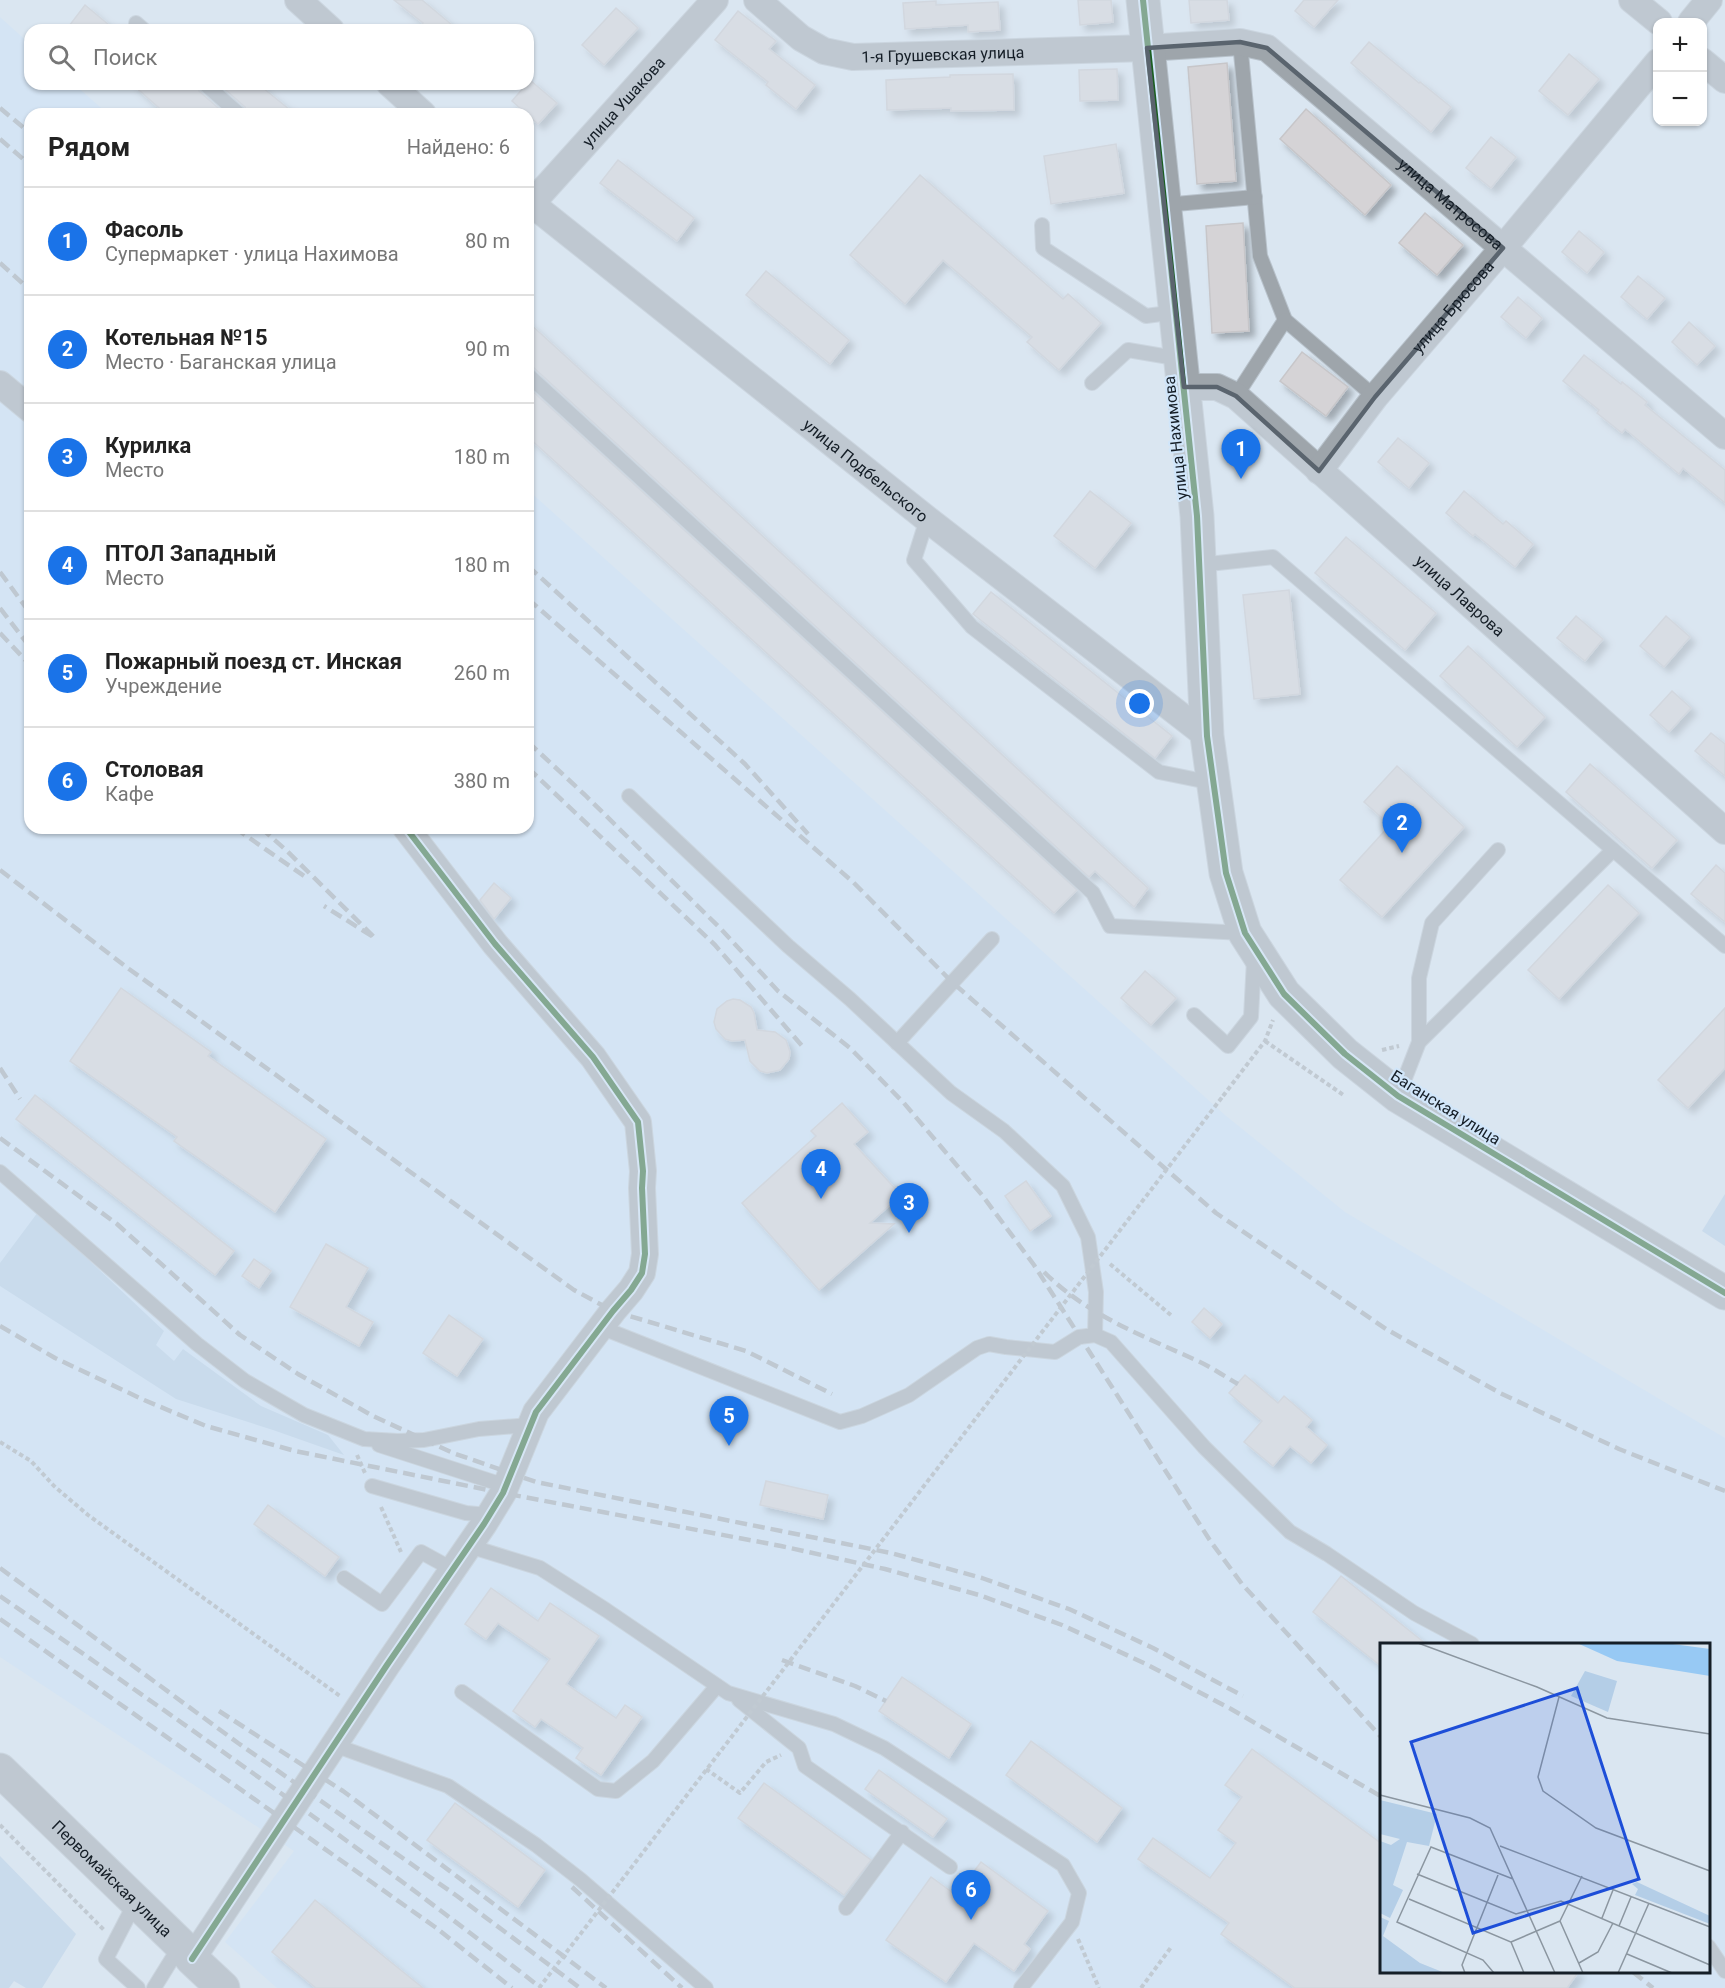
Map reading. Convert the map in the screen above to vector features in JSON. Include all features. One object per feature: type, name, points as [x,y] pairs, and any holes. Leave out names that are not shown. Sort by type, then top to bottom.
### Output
[{"type":"street","points":[[298,0],[324,24]]},
{"type":"street","name":"улица Ушакова","points":[[534,198],[715,0]]},
{"type":"street","name":"1-я Грушевская улица","points":[[757,0],[801,38],[824,51],[853,57],[1147,48]]},
{"type":"street","name":"улица Нахимова","points":[[1143,0],[1197,516],[1207,736],[1226,873]]},
{"type":"street","points":[[1632,0],[1654,18]]},
{"type":"street","points":[[1693,18],[1709,0]]},
{"type":"street","name":"улица Матросова","points":[[1147,48],[1240,42],[1267,48],[1725,436]]},
{"type":"street","points":[[1707,65],[1725,80]]},
{"type":"street","name":"улица Брюсова","points":[[1319,471],[1376,397],[1653,68]]},
{"type":"street","points":[[397,90],[416,108]]},
{"type":"street","name":"улица Подбельского","points":[[534,207],[927,519],[1207,736]]},
{"type":"street","name":"улица Лаврова","points":[[1182,373],[1236,396],[1725,831]]},
{"type":"street","points":[[0,384],[24,403]]},
{"type":"street","points":[[187,1952],[334,1745],[469,1546],[506,1486],[536,1412],[642,1273],[645,1254],[643,1171],[638,1122],[593,1057],[495,944],[411,834]]},
{"type":"street","name":"Баганская улица","points":[[1226,873],[1250,941],[1284,994],[1345,1054],[1398,1096],[1725,1293]]},
{"type":"street","name":"Первомайская улица","points":[[0,1770],[223,1988]]},
{"type":"lane","points":[[1240,42],[1260,256],[1285,320],[1376,397]]},
{"type":"lane","points":[[212,90],[232,108]]},
{"type":"lane","points":[[1164,205],[1255,197]]},
{"type":"lane","points":[[1042,225],[1043,248],[1146,316],[1176,312]]},
{"type":"lane","points":[[1236,396],[1285,320]]},
{"type":"lane","points":[[1092,383],[1128,350],[1182,373]]},
{"type":"lane","points":[[534,381],[1093,893],[1110,926],[1250,941],[1251,1017],[1228,1046],[1194,1015]]},
{"type":"lane","points":[[927,519],[914,560],[972,627],[1159,772],[1214,783]]},
{"type":"lane","points":[[1199,565],[1273,557],[1725,946]]},
{"type":"lane","points":[[629,796],[788,946],[850,999],[951,1093],[1004,1131],[1063,1186],[1088,1237],[1096,1292],[1095,1335]]},
{"type":"lane","points":[[1398,1096],[1419,1042],[1419,978],[1432,923],[1498,850]]},
{"type":"lane","points":[[1419,1042],[1613,850]]},
{"type":"lane","points":[[897,1043],[992,939]]},
{"type":"lane","points":[[0,1172],[197,1344],[245,1381],[304,1415],[343,1431],[410,1456],[506,1486]]},
{"type":"lane","points":[[600,1327],[840,1422],[862,1416],[909,1395],[977,1348],[989,1344],[1055,1352],[1079,1337],[1095,1335],[1111,1342],[1204,1447],[1290,1532],[1327,1554],[1414,1613],[1470,1643]]},
{"type":"lane","points":[[364,1439],[424,1440],[479,1429],[530,1425]]},
{"type":"lane","points":[[372,1486],[466,1513],[489,1515]]},
{"type":"lane","points":[[469,1546],[540,1568],[606,1610],[733,1695],[799,1748],[805,1766],[950,1867]]},
{"type":"lane","points":[[344,1578],[382,1604],[421,1552],[452,1569]]},
{"type":"lane","points":[[462,1692],[598,1789],[616,1791],[653,1761],[717,1686]]},
{"type":"lane","points":[[733,1695],[834,1724],[884,1748],[1063,1865],[1079,1893],[1072,1922],[1021,1988]]},
{"type":"lane","points":[[334,1745],[447,1786],[536,1845],[581,1880],[706,1988]]},
{"type":"lane","points":[[846,1908],[902,1832]]},
{"type":"lane","points":[[136,1901],[106,1959],[138,1988]]},
{"type":"lane","points":[[1710,1949],[1725,1971]]},
{"type":"lane","points":[[154,1988],[187,1952]]},
{"type":"path","points":[[539,1988],[1265,1041],[1345,1096]]},
{"type":"path","points":[[1100,1256],[1172,1316]]},
{"type":"path","points":[[343,1431],[372,1486],[408,1569]]},
{"type":"path","points":[[0,1442],[31,1461],[88,1515],[358,1709]]},
{"type":"path","points":[[706,1769],[740,1793],[766,1762]]},
{"type":"path","points":[[0,1825],[115,1941]]},
{"type":"path","points":[[1078,1938],[1099,1988]]},
{"type":"path","points":[[1141,1988],[1172,1946]]},
{"type":"highlighted area","points":[[1240,42],[1267,48],[1503,248],[1375,397],[1319,471],[1236,396],[1217,387],[1184,387],[1147,48]]},
{"type":"shaded area","points":[[0,17],[24,39],[24,90],[81,90],[101,108],[24,108],[24,834],[534,834],[534,495],[1225,1115],[1345,1212],[1725,1438],[1725,1988],[277,1988],[225,1942],[294,1851],[0,1657]]},
{"type":"shaded area","points":[[1725,1194],[1725,1246],[1702,1231]]},
{"type":"shaded area","points":[[38,1212],[164,1331],[156,1345],[174,1361],[183,1349],[261,1406],[328,1435],[344,1455],[176,1399],[0,1286],[0,1263]]},
{"type":"shaded area","points":[[0,1856],[76,1934],[42,1988],[26,1988],[14,1981],[9,1988],[0,1988]]},
{"type":"building","points":[[394,0],[422,0],[451,24],[423,23]]},
{"type":"building","points":[[1078,0],[1111,0],[1113,22],[1080,25]]},
{"type":"building","points":[[1189,0],[1227,0],[1229,20],[1191,23]]},
{"type":"building","points":[[1304,0],[1338,0],[1314,27],[1295,11]]},
{"type":"building","points":[[936,1],[936,5],[998,2],[1000,30],[968,32],[968,25],[905,29],[903,3]]},
{"type":"building","points":[[85,5],[108,24],[71,24]]},
{"type":"building","points":[[616,8],[638,28],[604,65],[582,45]]},
{"type":"building","points":[[738,11],[776,41],[769,49],[815,85],[796,109],[766,85],[768,82],[715,40]]},
{"type":"building","points":[[1369,42],[1451,107],[1431,132],[1351,63]]},
{"type":"building","points":[[1569,54],[1599,79],[1568,115],[1539,91]]},
{"type":"building","points":[[1227,63],[1236,181],[1197,184],[1188,67]]},
{"type":"building","points":[[1117,69],[1118,100],[1080,101],[1079,70]]},
{"type":"building","points":[[1013,74],[1014,110],[951,111],[951,108],[887,110],[886,80],[950,77],[950,75]]},
{"type":"building","points":[[534,83],[557,103],[538,124],[534,120],[534,108],[520,108],[512,101],[521,90],[534,90]]},
{"type":"building","points":[[139,90],[199,90],[218,108],[159,108]]},
{"type":"building","points":[[226,90],[265,90],[288,108],[245,108]]},
{"type":"building","points":[[1306,109],[1391,185],[1365,215],[1280,139]]},
{"type":"building","points":[[1491,137],[1516,157],[1491,188],[1466,168]]},
{"type":"building","points":[[1116,144],[1124,193],[1051,204],[1044,156]]},
{"type":"building","points":[[618,160],[694,218],[677,241],[600,183]]},
{"type":"building","points":[[920,175],[1063,299],[1068,294],[1101,323],[1059,370],[1027,342],[1032,337],[943,260],[905,304],[850,255]]},
{"type":"building","points":[[1425,213],[1463,245],[1437,275],[1399,243]]},
{"type":"building","points":[[1243,223],[1249,331],[1212,333],[1206,226]]},
{"type":"building","points":[[1579,231],[1604,252],[1587,273],[1562,252]]},
{"type":"building","points":[[766,271],[849,340],[830,364],[746,295]]},
{"type":"building","points":[[1638,276],[1665,298],[1647,319],[1621,297]]},
{"type":"building","points":[[1518,297],[1542,318],[1526,338],[1501,317]]},
{"type":"building","points":[[1689,322],[1715,346],[1697,365],[1672,342]]},
{"type":"building","points":[[534,327],[1148,888],[1134,907],[1095,871],[1089,877],[534,368]]},
{"type":"building","points":[[1302,352],[1348,387],[1326,416],[1280,381]]},
{"type":"building","points":[[1584,355],[1647,402],[1645,405],[1725,470],[1725,503],[1683,468],[1679,474],[1625,429],[1622,433],[1597,413],[1599,410],[1563,381]]},
{"type":"building","points":[[534,392],[1077,890],[1054,913],[534,442]]},
{"type":"building","points":[[1398,438],[1429,463],[1409,488],[1378,462]]},
{"type":"building","points":[[1090,491],[1131,523],[1095,568],[1054,536]]},
{"type":"building","points":[[1464,491],[1503,524],[1506,521],[1533,544],[1515,567],[1446,513]]},
{"type":"building","points":[[1346,537],[1436,613],[1405,650],[1315,573]]},
{"type":"building","points":[[1289,590],[1300,694],[1254,699],[1243,595]]},
{"type":"building","points":[[991,592],[1172,736],[1155,758],[973,614]]},
{"type":"building","points":[[1576,616],[1603,639],[1585,661],[1557,638]]},
{"type":"building","points":[[1666,616],[1690,637],[1664,667],[1640,646]]},
{"type":"building","points":[[1468,646],[1545,717],[1517,747],[1440,676]]},
{"type":"building","points":[[1672,691],[1691,708],[1669,732],[1650,715]]},
{"type":"building","points":[[1711,733],[1725,744],[1725,776],[1695,751]]},
{"type":"building","points":[[1590,764],[1677,840],[1652,868],[1566,792]]},
{"type":"building","points":[[1397,766],[1464,827],[1382,917],[1340,880],[1390,825],[1364,802]]},
{"type":"building","points":[[1716,865],[1725,873],[1725,922],[1691,894]]},
{"type":"building","points":[[494,883],[511,898],[494,919],[480,900]]},
{"type":"building","points":[[1608,885],[1639,913],[1559,999],[1528,970]]},
{"type":"building","points":[[1145,971],[1176,998],[1151,1025],[1121,998]]},
{"type":"building","points":[[121,988],[211,1052],[208,1056],[326,1139],[275,1212],[174,1141],[177,1137],[70,1061]]},
{"type":"building","points":[[733,999],[740,1000],[751,1007],[757,1030],[775,1032],[786,1040],[790,1052],[789,1059],[780,1070],[767,1073],[760,1071],[750,1061],[745,1040],[725,1039],[716,1029],[714,1022],[717,1009]]},
{"type":"building","points":[[1725,1008],[1725,1068],[1688,1108],[1658,1080]]},
{"type":"building","points":[[35,1095],[234,1251],[215,1275],[16,1119]]},
{"type":"building","points":[[842,1103],[868,1132],[854,1144],[901,1195],[870,1223],[894,1224],[819,1290],[742,1203],[816,1136],[811,1131]]},
{"type":"building","points":[[1026,1181],[1051,1216],[1030,1231],[1005,1196]]},
{"type":"building","points":[[326,1244],[368,1268],[346,1307],[373,1322],[359,1346],[290,1307]]},
{"type":"building","points":[[254,1259],[271,1271],[259,1288],[242,1276]]},
{"type":"building","points":[[1204,1308],[1222,1324],[1210,1338],[1192,1322]]},
{"type":"building","points":[[449,1315],[483,1339],[457,1376],[423,1353]]},
{"type":"building","points":[[1245,1375],[1278,1403],[1284,1396],[1312,1420],[1306,1427],[1327,1445],[1311,1463],[1290,1446],[1273,1466],[1244,1442],[1262,1421],[1229,1393]]},
{"type":"building","points":[[766,1481],[828,1495],[823,1519],[760,1505]]},
{"type":"building","points":[[268,1505],[339,1557],[325,1576],[254,1524]]},
{"type":"building","points":[[1341,1576],[1425,1643],[1380,1643],[1380,1665],[1313,1612]]},
{"type":"building","points":[[491,1588],[538,1621],[550,1603],[599,1636],[566,1684],[616,1718],[625,1705],[642,1717],[601,1775],[576,1758],[583,1748],[541,1719],[535,1727],[513,1711],[550,1659],[498,1623],[486,1639],[465,1624]]},
{"type":"building","points":[[902,1677],[971,1724],[949,1758],[879,1711]]},
{"type":"building","points":[[1031,1741],[1122,1808],[1097,1842],[1006,1775]]},
{"type":"building","points":[[1252,1749],[1380,1843],[1380,1973],[1578,1973],[1567,1988],[1295,1988],[1221,1934],[1229,1923],[1138,1859],[1153,1838],[1210,1878],[1236,1843],[1218,1830],[1242,1797],[1225,1785]]},
{"type":"building","points":[[879,1770],[947,1819],[933,1837],[865,1789]]},
{"type":"building","points":[[764,1783],[871,1860],[844,1895],[738,1818]]},
{"type":"building","points":[[455,1803],[545,1870],[518,1907],[427,1840]]},
{"type":"building","points":[[981,1862],[1048,1911],[1024,1944],[1030,1949],[1014,1971],[974,1943],[946,1982],[886,1940],[931,1877],[956,1895]]},
{"type":"building","points":[[315,1900],[423,1988],[316,1988],[272,1952]]},
{"type":"railway","points":[[0,108],[24,128]]},
{"type":"railway","points":[[0,139],[24,160]]},
{"type":"railway","points":[[0,263],[24,285]]},
{"type":"railway","points":[[534,571],[745,764],[808,834]]},
{"type":"railway","points":[[0,572],[24,605]]},
{"type":"railway","points":[[534,604],[853,882],[952,982],[1216,1213],[1386,1329],[1500,1393],[1619,1449],[1725,1491]]},
{"type":"railway","points":[[0,608],[24,639]]},
{"type":"railway","points":[[0,633],[24,659]]},
{"type":"railway","points":[[534,748],[721,929],[778,991],[850,1048],[903,1102],[982,1195],[1034,1265],[1211,1542],[1242,1584],[1380,1736]]},
{"type":"railway","points":[[534,774],[715,945],[803,1047]]},
{"type":"railway","points":[[244,834],[307,878]]},
{"type":"railway","points":[[268,834],[375,938],[324,906]]},
{"type":"railway","points":[[0,870],[129,969],[574,1290],[613,1311],[746,1351],[832,1394]]},
{"type":"railway","points":[[0,1068],[20,1099]]},
{"type":"railway","points":[[0,1138],[117,1224],[240,1335],[298,1374],[373,1416],[453,1453],[536,1482],[891,1553],[982,1578],[1069,1609],[1153,1648],[1243,1696]]},
{"type":"railway","points":[[1044,1272],[1078,1301],[1116,1323],[1203,1363],[1238,1384]]},
{"type":"railway","points":[[0,1326],[55,1358],[144,1400],[206,1426],[295,1451],[781,1546],[885,1569],[979,1595],[1062,1625],[1146,1664],[1231,1709],[1380,1796]]},
{"type":"railway","points":[[0,1568],[238,1743],[457,1896],[580,1988]]},
{"type":"railway","points":[[0,1596],[341,1837],[541,1988]]},
{"type":"railway","points":[[0,1619],[435,1927],[512,1988]]},
{"type":"railway","points":[[782,1660],[855,1686],[886,1701]]},
{"type":"railway","points":[[219,1711],[343,1791],[606,1988]]},
{"type":"railway","points":[[572,1887],[682,1988]]},
{"type":"railway","points":[[1634,1973],[1653,1988]]},
{"type":"cycle path","points":[[1143,0],[1197,516],[1207,736],[1226,873],[1245,933],[1284,994],[1345,1054],[1398,1096],[1725,1293]]},
{"type":"cycle path","points":[[192,1959],[387,1665],[484,1524],[503,1493],[536,1412],[642,1273],[645,1254],[643,1171],[638,1122],[593,1057],[495,944],[411,834]]},
{"type":"place","name":"Фасоль","points":[[1241,479]]},
{"type":"place","name":"Котельная №15","points":[[1402,853]]},
{"type":"place","name":"ПТОЛ Западный","points":[[821,1199]]},
{"type":"place","name":"Курилка","points":[[909,1233]]},
{"type":"place","name":"Пожарный поезд ст. Инская","points":[[729,1446]]},
{"type":"place","name":"Столовая","points":[[971,1920]]}]
